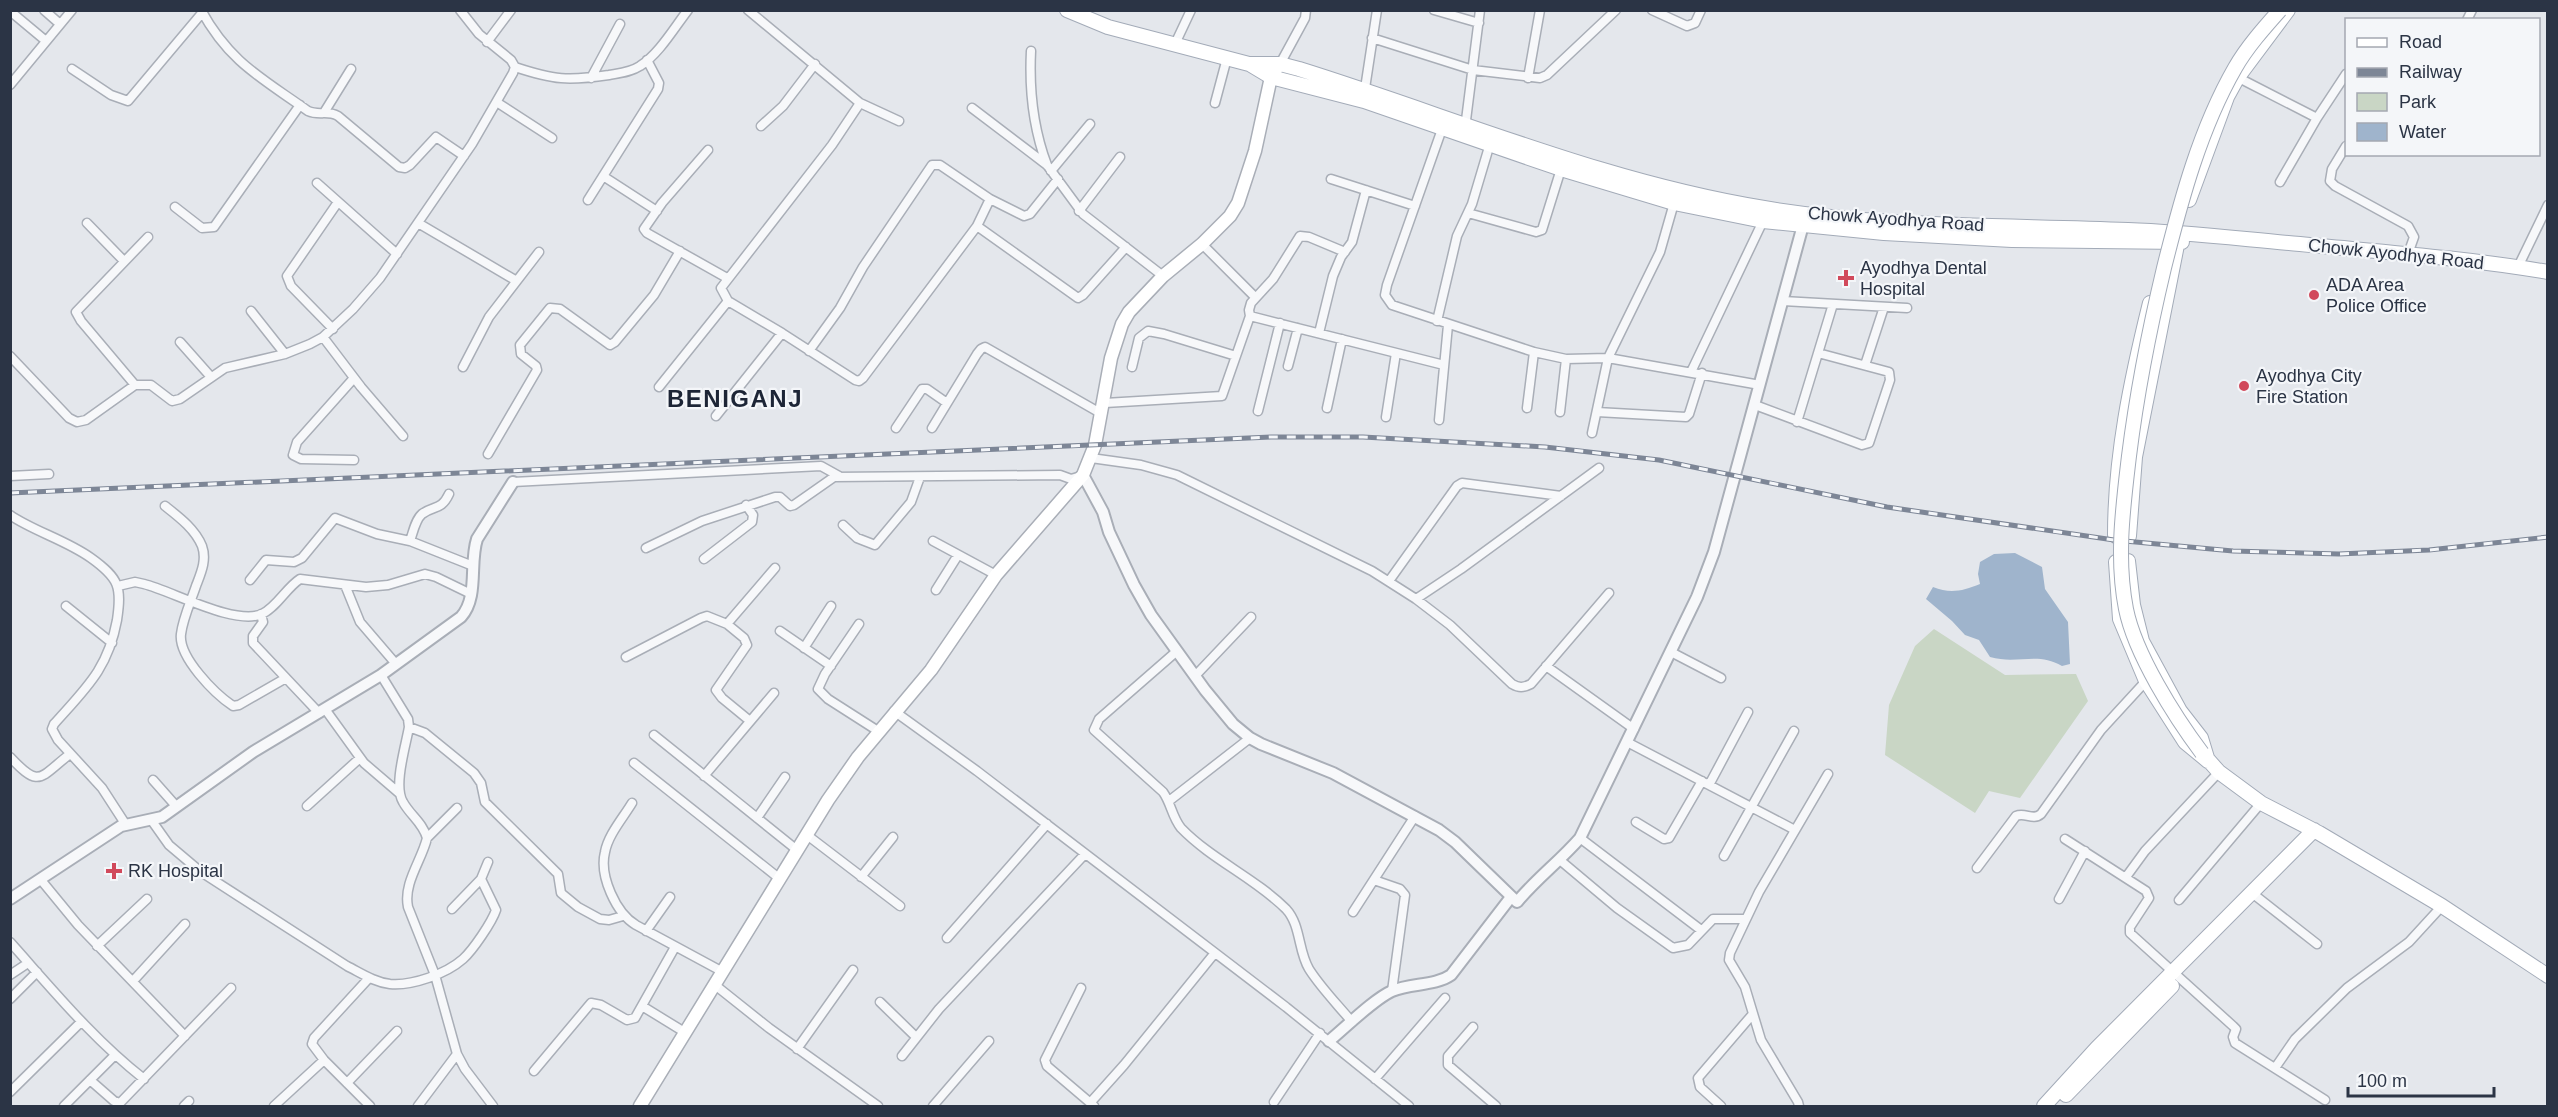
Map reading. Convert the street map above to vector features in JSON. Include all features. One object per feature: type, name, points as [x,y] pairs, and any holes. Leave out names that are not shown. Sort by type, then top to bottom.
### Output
[{"type":"main road","points":[[2172,238],[2132,376],[2121,440],[2115,506],[2115,536],[2119,538],[2129,536],[2135,457],[2172,238],[2180,186],[2211,104],[2271,10]]},
{"type":"main road","points":[[2280,10],[2236,67],[2196,157],[2175,223],[2137,391],[2120,527],[2121,576],[2126,611],[2152,672],[2186,732],[2219,772],[2261,803],[2316,832],[2442,906],[2547,976]]},
{"type":"main road","points":[[2232,74],[2289,10]]},
{"type":"main road","points":[[1070,11],[1108,27],[1249,64],[1280,64],[1465,132],[1489,147],[1566,171]]},
{"type":"main road","points":[[1249,64],[1271,77],[1364,95],[1442,129],[1465,132]]},
{"type":"main road","points":[[643,1102],[797,850],[858,757],[894,711],[931,670],[996,575],[1083,476],[1091,458],[1112,358],[1122,324],[1129,312],[1163,276],[1202,244],[1230,216],[1245,188],[1271,77],[1280,64]]},
{"type":"main road","name":"Chowk Ayodhya Road","points":[[1465,132],[1694,194],[1764,208],[1929,225],[2099,235]]},
{"type":"main road","name":"Chowk Ayodhya Road","points":[[1566,171],[1674,203],[1763,221],[1931,236],[2099,235]]},
{"type":"main road","points":[[2099,235],[2242,242]]},
{"type":"main road","name":"Chowk Ayodhya Road","points":[[2242,242],[2408,254],[2547,272]]},
{"type":"main road","name":"Chowk Ayodhya Road","points":[[2242,242],[2485,268],[2547,279]]},
{"type":"main road","points":[[2128,561],[2130,563],[2133,605],[2142,641],[2180,711],[2201,738],[2205,757],[2185,742],[2146,681],[2120,619],[2115,562],[2128,561]]},
{"type":"main road","points":[[2056,1107],[2176,976],[2316,832]]},
{"type":"main road","points":[[2044,1107],[2097,1048],[2176,976]]},
{"type":"street","points":[[44,10],[60,24]]},
{"type":"street","points":[[10,86],[72,10]]},
{"type":"street","points":[[460,10],[487,42],[511,60],[515,67],[564,80],[591,78],[632,70],[647,60],[688,10]]},
{"type":"street","points":[[487,42],[511,10]]},
{"type":"street","points":[[1181,46],[1191,10]]},
{"type":"street","points":[[1280,64],[1305,18],[1306,10]]},
{"type":"street","points":[[1364,95],[1377,10]]},
{"type":"street","points":[[1434,10],[1479,23]]},
{"type":"street","points":[[1465,132],[1480,10]]},
{"type":"street","points":[[1528,78],[1540,10]]},
{"type":"street","points":[[1372,38],[1473,70],[1540,78],[1616,10]]},
{"type":"street","points":[[1652,10],[1687,26],[1695,23],[1701,10]]},
{"type":"street","points":[[10,11],[46,40]]},
{"type":"street","points":[[72,69],[120,100],[128,101],[202,12],[237,60],[315,114],[325,111],[338,116],[399,167],[405,168],[410,165],[436,137],[464,156]]},
{"type":"street","points":[[753,12],[860,103],[899,121]]},
{"type":"street","points":[[591,78],[620,24]]},
{"type":"street","points":[[1030,51],[1030,95],[1037,134],[1049,168]]},
{"type":"street","points":[[1215,103],[1227,58]]},
{"type":"street","points":[[588,200],[658,88],[659,83],[647,60]]},
{"type":"street","points":[[761,126],[783,106],[815,64]]},
{"type":"street","points":[[10,356],[69,418],[78,423],[86,420],[135,385],[152,385],[172,400],[180,399],[211,377],[236,364],[285,354],[323,337],[380,278],[498,103],[515,67]]},
{"type":"street","points":[[325,111],[351,69]]},
{"type":"street","points":[[2232,74],[2317,118]]},
{"type":"street","points":[[2280,182],[2345,76]]},
{"type":"street","points":[[498,103],[552,138]]},
{"type":"street","points":[[860,103],[832,145],[727,278],[721,288],[728,301],[859,381],[977,226],[990,199]]},
{"type":"street","points":[[175,207],[202,228],[214,227],[300,105]]},
{"type":"street","points":[[972,108],[1049,168],[1079,211],[1163,276]]},
{"type":"street","points":[[1049,168],[1090,124]]},
{"type":"street","points":[[1442,129],[1385,295],[1392,305],[1534,352],[1566,359],[1608,358],[1760,385]]},
{"type":"street","points":[[1437,321],[1457,236],[1468,213],[1489,147]]},
{"type":"street","points":[[2345,148],[2332,169],[2330,181],[2335,186],[2409,226],[2414,237],[2408,254]]},
{"type":"street","points":[[708,150],[644,229],[727,278]]},
{"type":"street","points":[[1079,211],[1120,157]]},
{"type":"street","points":[[809,351],[840,308],[863,267],[932,165],[940,165],[990,199],[1024,216],[1030,214],[1058,180]]},
{"type":"street","points":[[1468,213],[1536,232],[1542,230],[1566,171]]},
{"type":"street","points":[[603,176],[657,211]]},
{"type":"street","points":[[1331,179],[1415,206]]},
{"type":"street","points":[[317,183],[397,254]]},
{"type":"street","points":[[1319,333],[1333,276],[1352,242],[1366,190]]},
{"type":"street","points":[[333,329],[291,286],[287,276],[290,268],[338,201]]},
{"type":"street","points":[[1592,433],[1608,358],[1660,252],[1674,203]]},
{"type":"street","points":[[2518,267],[2547,206]]},
{"type":"street","points":[[1691,372],[1763,221]]},
{"type":"street","points":[[87,223],[123,260]]},
{"type":"street","points":[[418,223],[515,280]]},
{"type":"street","points":[[646,548],[702,521],[775,497],[780,497],[790,506],[794,505],[827,481],[840,477],[1060,475],[1071,479],[1083,476],[1103,512],[1109,532],[1151,615],[1233,724],[1250,738],[1333,773],[1415,816],[1455,842],[1517,902],[1526,891],[1561,861],[1580,838],[1697,597],[1714,552],[1803,225]]},
{"type":"street","points":[[977,226],[1078,298],[1126,247]]},
{"type":"street","points":[[932,428],[977,354],[985,347],[1103,408],[1219,397],[1225,391],[1255,297],[1273,279],[1300,236],[1309,237],[1345,252]]},
{"type":"street","points":[[135,385],[76,312],[123,260],[148,237]]},
{"type":"street","points":[[1202,244],[1255,297]]},
{"type":"street","points":[[488,454],[537,370],[536,366],[521,354],[520,345],[550,308],[560,309],[610,345],[654,295],[680,251]]},
{"type":"street","points":[[463,367],[489,317],[515,280],[539,252]]},
{"type":"street","points":[[659,387],[728,301]]},
{"type":"street","points":[[1783,301],[1907,308]]},
{"type":"street","points":[[1797,422],[1833,304]]},
{"type":"street","points":[[1865,364],[1884,307]]},
{"type":"street","points":[[251,311],[285,354]]},
{"type":"street","points":[[1250,316],[1444,365]]},
{"type":"street","points":[[1258,411],[1280,323]]},
{"type":"street","points":[[1439,420],[1448,325]]},
{"type":"street","points":[[1288,366],[1298,327]]},
{"type":"street","points":[[1132,368],[1139,339],[1148,332],[1164,334],[1236,356]]},
{"type":"street","points":[[716,416],[782,333]]},
{"type":"street","points":[[323,337],[403,436]]},
{"type":"street","points":[[1327,408],[1342,339]]},
{"type":"street","points":[[180,342],[211,377]]},
{"type":"street","points":[[1527,408],[1534,352]]},
{"type":"street","points":[[1386,417],[1396,353]]},
{"type":"street","points":[[1755,405],[1862,445],[1869,443],[1890,375],[1885,369],[1818,353]]},
{"type":"street","points":[[1560,412],[1566,359]]},
{"type":"street","points":[[1597,412],[1686,417],[1691,411],[1702,373]]},
{"type":"street","points":[[354,378],[297,442],[293,455],[301,459],[354,460]]},
{"type":"street","points":[[896,428],[922,389],[927,389],[947,403]]},
{"type":"street","points":[[1091,458],[1112,463],[1141,465],[1177,475],[1389,581],[1450,625],[1512,684],[1524,688],[1531,684],[1610,593]]},
{"type":"street","points":[[10,899],[112,832],[126,825],[152,821],[176,806],[260,747],[381,675],[461,617],[468,609],[477,539],[513,482],[821,466],[840,477]]},
{"type":"street","points":[[1416,599],[1599,468]]},
{"type":"street","points":[[10,476],[50,474]]},
{"type":"street","points":[[843,525],[857,538],[875,545],[911,502],[920,477]]},
{"type":"street","points":[[1389,581],[1457,486],[1462,483],[1561,496]]},
{"type":"street","points":[[410,542],[418,519],[427,512],[442,506],[449,494]]},
{"type":"street","points":[[165,506],[194,532],[204,554],[181,635],[183,650],[202,677],[229,704],[236,707],[286,678]]},
{"type":"street","points":[[704,559],[752,522],[754,518],[746,506]]},
{"type":"street","points":[[10,514],[90,557],[101,565],[118,586],[120,602],[108,654],[87,686],[54,724],[53,734],[102,788],[126,825]]},
{"type":"street","points":[[250,580],[270,558],[288,562],[302,558],[335,518],[377,534],[410,542],[473,566]]},
{"type":"street","points":[[933,542],[996,575]]},
{"type":"street","points":[[936,590],[958,555]]},
{"type":"street","points":[[727,624],[775,568]]},
{"type":"street","points":[[118,586],[135,582],[221,612],[255,616],[261,614],[300,579],[345,585],[382,586],[425,574],[471,594]]},
{"type":"street","points":[[345,585],[360,622],[396,664]]},
{"type":"street","points":[[66,606],[112,643]]},
{"type":"street","points":[[804,648],[831,606]]},
{"type":"street","points":[[261,614],[263,622],[253,636],[253,642],[286,678],[322,711],[360,758],[389,787],[399,793]]},
{"type":"street","points":[[626,657],[707,616],[727,624],[744,638],[747,645],[716,690],[722,698],[750,721]]},
{"type":"street","points":[[1195,676],[1251,617]]},
{"type":"street","points":[[860,624],[820,683],[820,693],[878,731]]},
{"type":"street","points":[[780,632],[831,666]]},
{"type":"street","points":[[1177,651],[1098,719],[1094,729],[1163,792],[1169,801],[1174,818],[1181,827],[1207,851],[1289,913],[1295,924],[1309,969],[1352,1022]]},
{"type":"street","points":[[1671,652],[1721,678]]},
{"type":"street","points":[[1546,666],[1634,729]]},
{"type":"street","points":[[381,675],[408,719],[409,727],[399,793],[427,838]]},
{"type":"street","points":[[1977,868],[2016,816],[2022,814],[2034,818],[2041,814],[2101,730],[2146,681]]},
{"type":"street","points":[[704,776],[774,693]]},
{"type":"street","points":[[894,711],[1047,824],[1320,1033],[1409,1107]]},
{"type":"street","points":[[1636,822],[1664,839],[1669,838],[1706,783],[1748,712]]},
{"type":"street","points":[[409,727],[425,733],[479,778],[485,802],[558,874],[559,888],[567,899],[600,919],[609,920],[623,916]]},
{"type":"street","points":[[1724,856],[1794,731]]},
{"type":"street","points":[[654,735],[797,850]]},
{"type":"street","points":[[1169,801],[1250,738]]},
{"type":"street","points":[[1628,742],[1795,830]]},
{"type":"street","points":[[10,757],[27,775],[33,778],[41,777],[70,754]]},
{"type":"street","points":[[307,806],[360,758]]},
{"type":"street","points":[[634,763],[780,879]]},
{"type":"street","points":[[2126,877],[2145,851],[2219,772]]},
{"type":"street","points":[[1799,1107],[1761,1040],[1745,987],[1729,960],[1746,919],[1828,774]]},
{"type":"street","points":[[757,818],[785,777]]},
{"type":"street","points":[[153,780],[176,806]]},
{"type":"street","points":[[632,803],[607,845],[603,859],[611,893],[623,916],[646,931],[723,972]]},
{"type":"street","points":[[2179,900],[2261,803]]},
{"type":"street","points":[[457,808],[427,838],[406,898],[416,932],[435,975],[457,1054],[465,1069],[493,1107]]},
{"type":"street","points":[[1353,912],[1415,816]]},
{"type":"street","points":[[152,821],[169,845],[201,872],[369,978],[388,984],[402,984],[435,975],[464,958],[495,914],[496,906],[481,879]]},
{"type":"street","points":[[947,938],[1047,824]]},
{"type":"street","points":[[807,835],[900,906]]},
{"type":"street","points":[[861,877],[893,837]]},
{"type":"street","points":[[1580,838],[1701,930]]},
{"type":"street","points":[[2065,839],[2146,891],[2148,898],[2130,927],[2130,933],[2236,1029],[2233,1037],[2235,1043],[2325,1100]]},
{"type":"street","points":[[2059,899],[2085,851]]},
{"type":"street","points":[[902,1056],[916,1036],[1085,854]]},
{"type":"street","points":[[1561,861],[1666,945],[1681,948],[1688,945],[1713,919],[1746,919]]},
{"type":"street","points":[[452,909],[481,879],[488,862]]},
{"type":"street","points":[[41,880],[97,946],[185,1036]]},
{"type":"street","points":[[1374,880],[1400,889],[1405,895],[1392,991]]},
{"type":"street","points":[[2255,895],[2317,944]]},
{"type":"street","points":[[646,931],[670,897]]},
{"type":"street","points":[[1329,1041],[1392,991],[1414,984],[1444,980],[1451,975],[1511,897]]},
{"type":"street","points":[[97,946],[147,899]]},
{"type":"street","points":[[2276,1068],[2295,1039],[2316,1018],[2347,988],[2409,942],[2442,906]]},
{"type":"street","points":[[133,981],[185,924]]},
{"type":"street","points":[[10,942],[81,1022],[144,1079]]},
{"type":"street","points":[[534,1071],[591,1003],[595,1002],[631,1020],[642,1006],[675,947]]},
{"type":"street","points":[[1082,988],[1045,1060],[1047,1066],[1092,1105],[1214,954]]},
{"type":"street","points":[[10,975],[28,963]]},
{"type":"street","points":[[797,1049],[852,970]]},
{"type":"street","points":[[10,999],[37,972]]},
{"type":"street","points":[[369,978],[314,1038],[312,1044],[324,1060],[370,1106]]},
{"type":"street","points":[[715,985],[797,1049],[878,1107]]},
{"type":"street","points":[[90,1080],[114,1101],[120,1102],[231,988]]},
{"type":"street","points":[[1375,1079],[1445,998]]},
{"type":"street","points":[[880,1002],[916,1036]]},
{"type":"street","points":[[642,1006],[686,1033]]},
{"type":"street","points":[[1721,1107],[1700,1087],[1698,1078],[1752,1015]]},
{"type":"street","points":[[10,1092],[81,1022]]},
{"type":"street","points":[[1473,1027],[1448,1056],[1448,1065],[1496,1107]]},
{"type":"street","points":[[347,1083],[397,1031]]},
{"type":"street","points":[[1274,1102],[1320,1033]]},
{"type":"street","points":[[933,1107],[989,1041]]},
{"type":"street","points":[[418,1107],[457,1054]]},
{"type":"street","points":[[64,1107],[115,1055]]},
{"type":"street","points":[[274,1107],[324,1060]]},
{"type":"street","points":[[630,1107],[643,1102]]},
{"type":"green space","points":[[1934,629],[2005,675],[2076,674],[2088,701],[2020,798],[1989,791],[1975,813],[1885,755],[1889,705],[1915,646]]},
{"type":"water","points":[[2015,553],[2042,567],[2045,589],[2068,622],[2070,664],[2062,666],[2044,659],[2010,660],[1990,657],[1979,640],[1965,635],[1926,599],[1933,587],[1957,591],[1980,584],[1978,574],[1980,562],[1994,554]]},
{"type":"railway","points":[[10,493],[1271,437],[1363,437],[1545,447],[1659,460],[1887,507],[2114,540],[2233,551],[2339,554],[2429,550],[2548,537]]},
{"type":"place","name":"Ayodhya Dental Hospital","points":[[1846,278]]},
{"type":"place","name":"ADA Area Police Office","points":[[2314,295]]},
{"type":"place","name":"Ayodhya City Fire Station","points":[[2244,386]]},
{"type":"place","name":"RK Hospital","points":[[114,871]]},
{"type":"district","name":"BENIGANJ","points":[[735,399]]}]
